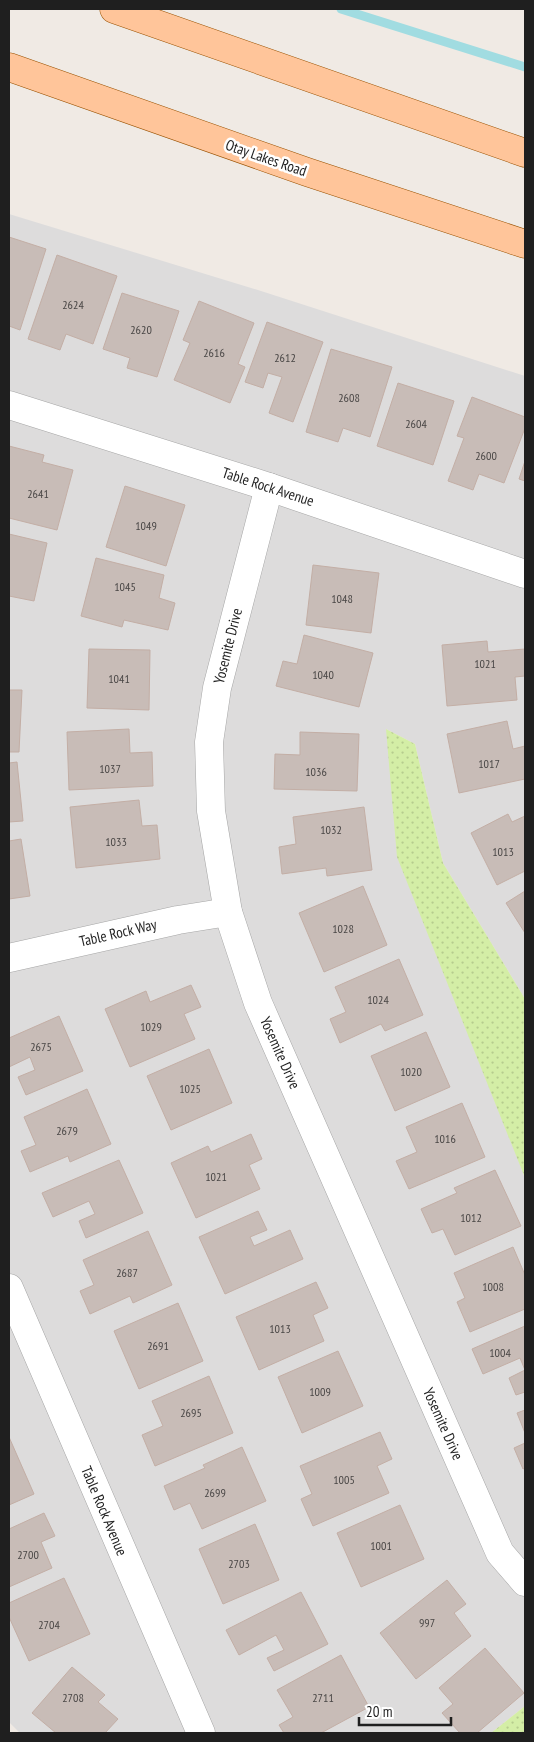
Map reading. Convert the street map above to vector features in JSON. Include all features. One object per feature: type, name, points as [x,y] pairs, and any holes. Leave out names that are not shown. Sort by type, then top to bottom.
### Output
[{"type":"main road","points":[[114,9],[525,152]]},
{"type":"main road","name":"Otay Lakes Road","points":[[9,67],[307,172],[525,244]]},
{"type":"street","name":"Table Rock Avenue","points":[[9,405],[269,487],[525,574]]},
{"type":"street","name":"Yosemite Drive","points":[[269,487],[217,688],[209,742],[211,811],[228,912],[258,1004],[496,1544],[500,1553],[525,1582]]},
{"type":"street","name":"Table Rock Way","points":[[9,958],[178,920],[228,912]]},
{"type":"street","name":"Table Rock Avenue","points":[[9,1288],[201,1733]]},
{"type":"shaded area","points":[[9,214],[261,291],[525,376],[525,999],[443,863],[415,744],[386,729],[525,1178],[525,1706],[491,1733],[20,1733],[9,1722]]},
{"type":"green space","points":[[386,729],[415,744],[443,863],[525,999],[525,1178],[397,857]]},
{"type":"green space","points":[[525,1706],[525,1733],[491,1733]]},
{"type":"building","points":[[9,237],[46,249],[20,330],[9,326]]},
{"type":"building","points":[[57,255],[117,276],[93,344],[66,334],[60,350],[28,339]]},
{"type":"building","points":[[122,293],[179,311],[157,377],[127,368],[130,358],[103,349]]},
{"type":"building","points":[[199,301],[254,323],[238,364],[245,367],[230,403],[174,380],[190,343],[183,340]]},
{"type":"building","points":[[267,322],[323,342],[293,422],[269,413],[282,377],[268,373],[263,388],[245,382]]},
{"type":"building","points":[[331,349],[392,367],[370,437],[343,428],[338,442],[306,432]]},
{"type":"building","points":[[398,383],[454,401],[433,465],[377,446]]},
{"type":"building","points":[[472,397],[525,417],[525,428],[504,483],[479,474],[473,490],[448,481],[464,438],[457,436]]},
{"type":"building","points":[[9,446],[44,455],[42,462],[73,470],[57,530],[9,518]]},
{"type":"building","points":[[525,461],[525,481],[519,479]]},
{"type":"building","points":[[125,486],[185,505],[166,566],[106,547]]},
{"type":"building","points":[[9,534],[47,543],[34,601],[9,596]]},
{"type":"building","points":[[96,558],[164,575],[159,598],[175,603],[168,630],[124,620],[122,627],[81,616]]},
{"type":"building","points":[[313,565],[379,573],[371,633],[306,625]]},
{"type":"building","points":[[304,635],[373,653],[359,707],[276,686],[283,661],[297,664]]},
{"type":"building","points":[[487,641],[488,652],[525,649],[525,676],[515,677],[517,700],[447,706],[442,645]]},
{"type":"building","points":[[89,649],[150,650],[149,710],[87,708]]},
{"type":"building","points":[[9,690],[22,690],[19,752],[9,752]]},
{"type":"building","points":[[507,721],[513,749],[525,746],[525,779],[459,793],[447,734]]},
{"type":"building","points":[[129,729],[130,753],[152,752],[153,786],[69,790],[67,732]]},
{"type":"building","points":[[300,732],[359,734],[357,791],[274,789],[275,754],[300,755]]},
{"type":"building","points":[[17,762],[23,821],[9,822],[9,763]]},
{"type":"building","points":[[139,800],[142,826],[157,825],[160,859],[76,868],[70,807]]},
{"type":"building","points":[[364,807],[372,870],[327,876],[326,868],[282,874],[279,847],[296,844],[293,817]]},
{"type":"building","points":[[508,814],[512,822],[525,816],[525,871],[497,885],[471,833]]},
{"type":"building","points":[[21,839],[30,896],[9,899],[9,841]]},
{"type":"building","points":[[363,886],[387,945],[324,972],[299,913]]},
{"type":"building","points":[[525,891],[525,933],[506,903]]},
{"type":"building","points":[[399,959],[423,1015],[385,1031],[381,1024],[340,1043],[330,1019],[346,1012],[335,987]]},
{"type":"building","points":[[191,985],[201,1007],[184,1014],[195,1039],[130,1067],[105,1009],[146,991],[150,1002]]},
{"type":"building","points":[[59,1016],[83,1071],[26,1095],[18,1077],[35,1070],[30,1057],[9,1067],[9,1038]]},
{"type":"building","points":[[426,1032],[450,1087],[395,1111],[371,1056]]},
{"type":"building","points":[[209,1049],[232,1103],[171,1130],[147,1076]]},
{"type":"building","points":[[87,1089],[111,1144],[70,1162],[68,1156],[30,1172],[21,1151],[36,1145],[24,1117]]},
{"type":"building","points":[[462,1103],[485,1157],[409,1189],[396,1161],[417,1152],[406,1127]]},
{"type":"building","points":[[251,1134],[262,1159],[249,1165],[260,1189],[196,1218],[171,1163],[208,1146],[211,1152]]},
{"type":"building","points":[[119,1160],[143,1213],[86,1238],[79,1221],[95,1214],[89,1201],[53,1217],[42,1193]]},
{"type":"building","points":[[495,1170],[521,1226],[455,1255],[443,1229],[432,1233],[421,1209],[457,1193],[454,1188]]},
{"type":"building","points":[[258,1211],[267,1230],[250,1237],[254,1246],[290,1230],[303,1259],[225,1294],[199,1237]]},
{"type":"building","points":[[148,1231],[172,1285],[133,1303],[130,1296],[90,1314],[80,1291],[94,1285],[83,1260]]},
{"type":"building","points":[[513,1247],[525,1275],[525,1309],[470,1332],[457,1302],[465,1298],[454,1273]]},
{"type":"building","points":[[316,1282],[328,1308],[313,1315],[324,1341],[259,1370],[236,1317]]},
{"type":"building","points":[[178,1303],[203,1361],[139,1389],[114,1331]]},
{"type":"building","points":[[525,1326],[525,1370],[520,1358],[483,1374],[472,1349]]},
{"type":"building","points":[[338,1351],[363,1406],[302,1433],[278,1377]]},
{"type":"building","points":[[525,1370],[525,1392],[516,1395],[509,1378]]},
{"type":"building","points":[[209,1376],[233,1433],[155,1466],[142,1435],[163,1426],[152,1401]]},
{"type":"building","points":[[525,1410],[525,1433],[517,1413]]},
{"type":"building","points":[[380,1432],[392,1459],[377,1466],[389,1493],[313,1526],[301,1499],[312,1494],[300,1466]]},
{"type":"building","points":[[9,1437],[34,1494],[9,1505]]},
{"type":"building","points":[[525,1443],[525,1468],[523,1469],[514,1448]]},
{"type":"building","points":[[242,1447],[266,1501],[202,1529],[190,1503],[174,1510],[164,1486],[205,1468],[203,1465]]},
{"type":"building","points":[[400,1505],[424,1559],[361,1587],[337,1533]]},
{"type":"building","points":[[44,1513],[55,1536],[41,1542],[52,1568],[9,1587],[9,1529]]},
{"type":"building","points":[[255,1524],[279,1580],[223,1604],[199,1549]]},
{"type":"building","points":[[64,1578],[90,1634],[29,1661],[9,1617],[9,1603]]},
{"type":"building","points":[[447,1580],[466,1604],[454,1613],[471,1636],[416,1679],[380,1633]]},
{"type":"building","points":[[301,1592],[328,1644],[274,1671],[267,1658],[284,1650],[276,1635],[239,1655],[226,1630]]},
{"type":"building","points":[[485,1648],[524,1693],[477,1733],[460,1733],[442,1713],[453,1704],[439,1688]]},
{"type":"building","points":[[341,1655],[369,1707],[321,1733],[284,1733],[279,1725],[293,1717],[277,1690]]},
{"type":"building","points":[[72,1667],[105,1695],[98,1702],[118,1719],[105,1733],[56,1733],[32,1713]]},
{"type":"waterway","points":[[341,9],[525,67]]}]
